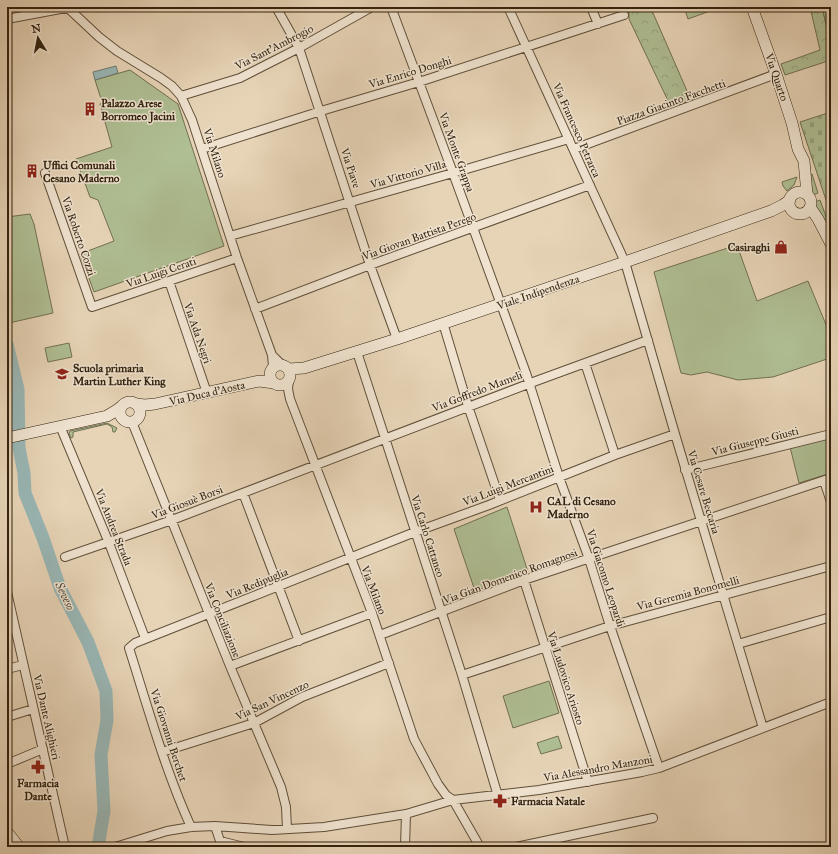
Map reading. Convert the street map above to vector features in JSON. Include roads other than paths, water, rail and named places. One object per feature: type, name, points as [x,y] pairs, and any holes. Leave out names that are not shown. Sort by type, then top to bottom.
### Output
[{"type":"street","name":"Via Piave","points":[[276,7],[300,48],[370,264],[397,339]]},
{"type":"street","name":"Via Sant'Ambrogio","points":[[181,96],[240,78],[300,48],[372,7]]},
{"type":"street","name":"Via Monte Grappa","points":[[391,7],[501,304]]},
{"type":"street","name":"Via Francesco Petrarca","points":[[508,7],[625,262]]},
{"type":"street","points":[[591,7],[598,24]]},
{"type":"street","name":"Via Quarto","points":[[752,7],[776,74],[792,123],[798,149],[805,167],[799,203]]},
{"type":"street","points":[[7,19],[40,10],[70,8]]},
{"type":"street","name":"Via Milano","points":[[70,8],[99,38],[161,78],[172,86],[181,96],[192,120],[255,309],[272,355],[288,386],[289,396],[372,613],[416,744],[446,795],[453,800],[480,847]]},
{"type":"street","name":"Via Enrico Donghi","points":[[202,150],[321,111],[419,82],[624,15]]},
{"type":"street","name":"Piazza Giacinto Facchetti","points":[[574,149],[776,74]]},
{"type":"street","name":"Via Vittorio Villa","points":[[230,236],[569,139]]},
{"type":"street","name":"Via Roberto Cozzi","points":[[45,173],[92,307]]},
{"type":"street","name":"Via Giovan Battista Perego","points":[[255,309],[370,264],[590,185]]},
{"type":"street","points":[[799,203],[818,218],[831,244]]},
{"type":"street","name":"Viale Indipendenza","points":[[281,373],[304,368],[397,339],[772,211],[783,205],[799,203]]},
{"type":"street","name":"Via Luigi Cerati","points":[[92,307],[237,258]]},
{"type":"street","name":"Via Cesare Beccaria","points":[[625,262],[685,470],[702,522],[763,728]]},
{"type":"street","name":"Via Ada Negri","points":[[168,281],[207,393]]},
{"type":"street","name":"Via Giacomo Leopardi","points":[[501,304],[659,768]]},
{"type":"street","points":[[443,323],[468,406],[500,500]]},
{"type":"street","name":"Via Goffredo Mameli","points":[[315,464],[529,383],[648,340]]},
{"type":"street","name":"Via Carlo Cattaneo","points":[[357,352],[462,675],[498,796]]},
{"type":"street","points":[[585,363],[615,455]]},
{"type":"street","name":"Via Duca d'Aosta","points":[[122,406],[127,402],[145,405],[155,404],[259,381],[281,373]]},
{"type":"street","points":[[132,419],[140,409],[136,404]]},
{"type":"street","name":"Via Duca d'Aosta","points":[[132,419],[155,404]]},
{"type":"street","points":[[122,406],[120,412],[132,419]]},
{"type":"street","points":[[107,416],[122,406]]},
{"type":"street","points":[[10,437],[107,416],[132,419]]},
{"type":"street","name":"Via Conciliazione","points":[[132,419],[209,614],[283,794],[287,828]]},
{"type":"street","name":"Via Andrea Strada","points":[[60,426],[109,542],[146,638]]},
{"type":"street","name":"Via Luigi Mercantini","points":[[350,558],[615,455],[675,434]]},
{"type":"street","name":"Via Giuseppe Giusti","points":[[685,470],[831,434]]},
{"type":"street","name":"Via Giosuè Borsi","points":[[65,557],[172,520],[315,464]]},
{"type":"street","points":[[827,480],[831,502]]},
{"type":"street","name":"Via Gian Domenico Romagnosi","points":[[380,636],[524,580],[827,480]]},
{"type":"street","points":[[243,493],[277,587],[299,641]]},
{"type":"street","name":"Via Redipuglia","points":[[129,648],[135,643],[146,638],[350,558]]},
{"type":"street","name":"Via Geremia Bonomelli","points":[[462,675],[610,626],[723,594],[831,566]]},
{"type":"street","name":"Via Ludovico Ariosto","points":[[524,580],[588,782]]},
{"type":"street","name":"Via Dante Alighieri","points":[[7,592],[65,847]]},
{"type":"street","points":[[230,666],[372,613]]},
{"type":"street","points":[[738,644],[831,617]]},
{"type":"street","name":"Via Giovanni Berchet","points":[[129,648],[156,736],[178,799],[191,827]]},
{"type":"street","name":"Via San Vincenzo","points":[[162,752],[254,722],[302,697],[389,663]]},
{"type":"street","points":[[7,669],[23,665]]},
{"type":"street","name":"Via Alessandro Manzoni","points":[[115,847],[167,831],[191,827],[215,826],[272,830],[324,827],[406,814],[453,800],[498,796],[588,782],[659,768],[831,702]]},
{"type":"street","points":[[7,717],[33,708]]},
{"type":"street","points":[[7,764],[43,749]]},
{"type":"street","points":[[405,847],[406,814]]},
{"type":"street","points":[[516,847],[653,818]]},
{"type":"street","points":[[215,826],[220,841],[244,847]]},
{"type":"street","points":[[7,832],[19,847]]},
{"type":"water","points":[[116,66],[118,73],[95,80],[93,72]]},
{"type":"waterway","name":"Seveso","points":[[7,344],[18,389],[19,448],[24,473],[25,493],[43,538],[60,588],[88,642],[106,691],[107,720],[101,755],[104,811],[98,847]]},
{"type":"place","name":"Palazzo Arese Borromeo Jacini","points":[[90,109]]},
{"type":"place","name":"Uffici Comunali Cesano Maderno","points":[[32,171]]},
{"type":"place","name":"Casiraghi","points":[[781,247]]},
{"type":"place","name":"Scuola primaria Martin Luther King","points":[[62,374]]},
{"type":"place","name":"CAL di Cesano Maderno","points":[[536,507]]},
{"type":"place","name":"Farmacia Dante","points":[[38,767]]},
{"type":"place","name":"Farmacia Natale","points":[[500,801]]}]
